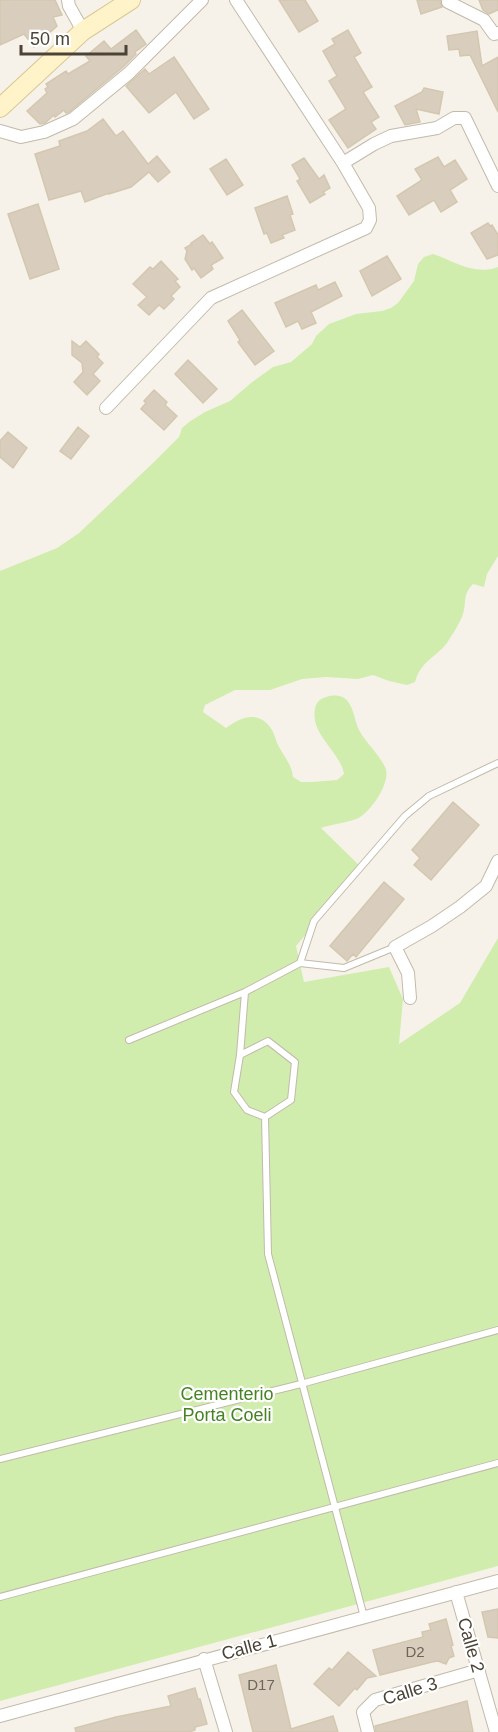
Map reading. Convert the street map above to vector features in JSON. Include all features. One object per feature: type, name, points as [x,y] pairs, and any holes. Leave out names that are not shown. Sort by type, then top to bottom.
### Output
[{"type":"street","points":[[68,0],[83,31]]},
{"type":"street","points":[[0,108],[83,31],[131,0]]},
{"type":"street","points":[[0,131],[21,137],[44,132],[73,119],[129,73],[202,0]]},
{"type":"street","points":[[106,408],[211,298],[366,228],[370,220],[369,208],[343,163],[236,0]]},
{"type":"street","points":[[448,2],[484,20],[494,34],[498,33]]},
{"type":"street","points":[[343,163],[391,136],[438,128],[454,118],[465,118],[498,186]]},
{"type":"street","points":[[410,998],[408,973],[395,947],[442,920],[486,886],[498,861]]},
{"type":"street","name":"Calle 1","points":[[0,1716],[498,1581]]},
{"type":"street","name":"Calle 2","points":[[456,1592],[496,1732]]},
{"type":"street","points":[[204,1659],[226,1732]]},
{"type":"street","name":"Calle 3","points":[[368,1732],[363,1713],[375,1700],[479,1670]]},
{"type":"lane","points":[[300,963],[314,921],[405,816],[429,796],[498,763]]},
{"type":"lane","points":[[129,1040],[245,992],[300,963],[344,968],[395,947]]},
{"type":"lane","points":[[245,992],[240,1055],[234,1092],[247,1110],[265,1117]]},
{"type":"lane","points":[[240,1055],[268,1041],[295,1062],[291,1100],[265,1117]]},
{"type":"lane","points":[[265,1117],[268,1254],[364,1617]]},
{"type":"lane","points":[[0,1459],[302,1384],[498,1330]]},
{"type":"lane","points":[[0,1597],[498,1463]]},
{"type":"green space","name":"Cementerio Porta Coeli","points":[[433,254],[472,269],[498,267],[498,556],[487,574],[484,587],[473,584],[470,588],[456,629],[443,648],[424,665],[415,682],[407,685],[373,675],[358,679],[326,677],[302,679],[270,690],[235,690],[205,705],[203,712],[226,728],[244,718],[256,717],[262,720],[272,730],[290,765],[293,777],[301,782],[337,780],[344,774],[337,758],[317,727],[315,709],[317,703],[324,698],[335,695],[342,697],[350,704],[359,730],[385,767],[386,780],[380,795],[365,813],[352,820],[321,828],[362,868],[296,946],[304,982],[389,967],[403,999],[399,1044],[460,1003],[498,938],[498,1566],[0,1701],[0,571],[57,548],[79,533],[179,437],[182,428],[189,422],[230,401],[273,367],[291,362],[312,344],[316,336],[329,324],[356,314],[382,311],[398,303],[414,281],[418,264],[424,257]]},
{"type":"building","points":[[0,0],[55,0],[62,15],[53,17],[57,26],[34,47],[24,34],[0,45]]},
{"type":"building","points":[[279,0],[305,0],[318,21],[299,32]]},
{"type":"building","points":[[417,0],[440,0],[442,7],[421,14]]},
{"type":"building","points":[[479,0],[498,0],[498,10],[489,14],[483,10]]},
{"type":"building","points":[[136,30],[146,44],[135,52],[136,54],[123,67],[69,112],[66,113],[64,110],[40,124],[27,111],[47,93],[46,84],[66,71],[68,74],[90,61],[86,56],[104,41],[111,49]]},
{"type":"building","points":[[348,30],[361,53],[354,57],[372,87],[363,92],[379,117],[371,122],[376,129],[348,148],[329,120],[346,109],[329,81],[337,76],[323,51],[335,44],[332,39]]},
{"type":"building","points":[[477,31],[482,66],[498,57],[498,112],[470,55],[460,56],[459,49],[449,50],[447,36]]},
{"type":"building","points":[[174,57],[209,109],[194,119],[176,92],[149,113],[126,86],[145,69],[149,74]]},
{"type":"building","points":[[424,88],[443,92],[439,114],[416,109],[420,122],[405,125],[395,106],[422,92]]},
{"type":"building","points":[[103,119],[116,136],[123,131],[148,164],[157,156],[170,172],[158,182],[149,172],[131,187],[85,202],[81,191],[49,200],[35,154],[60,146],[59,141],[87,131]]},
{"type":"building","points":[[438,157],[444,167],[455,160],[467,179],[450,190],[457,202],[441,212],[434,200],[409,215],[397,196],[422,180],[415,169]]},
{"type":"building","points":[[304,158],[319,179],[324,175],[330,188],[310,203],[297,181],[300,179],[292,165]]},
{"type":"building","points":[[226,159],[243,185],[227,195],[210,169]]},
{"type":"building","points":[[287,196],[295,230],[271,243],[267,233],[264,234],[255,208]]},
{"type":"building","points":[[38,204],[59,269],[30,279],[8,214]]},
{"type":"building","points":[[488,223],[498,235],[498,255],[487,259],[471,233]]},
{"type":"building","points":[[203,235],[210,244],[212,242],[223,258],[211,265],[213,269],[201,278],[185,259],[187,251],[185,248]]},
{"type":"building","points":[[387,256],[401,279],[372,296],[360,271]]},
{"type":"building","points":[[161,261],[178,279],[175,281],[180,287],[171,296],[174,299],[164,309],[159,305],[149,315],[138,305],[147,297],[133,284],[150,267],[153,269]]},
{"type":"building","points":[[335,282],[342,296],[311,312],[316,323],[302,329],[298,321],[286,327],[275,303],[316,285],[318,290]]},
{"type":"building","points":[[242,310],[274,351],[255,365],[238,342],[240,340],[228,321]]},
{"type":"building","points":[[72,341],[80,347],[86,341],[99,354],[97,357],[103,363],[93,374],[100,381],[87,395],[74,382],[83,372],[82,363],[72,355]]},
{"type":"building","points":[[188,360],[217,389],[203,403],[175,374]]},
{"type":"building","points":[[154,390],[177,416],[164,430],[141,409],[146,403],[144,401]]},
{"type":"building","points":[[78,427],[89,436],[71,459],[60,451]]},
{"type":"building","points":[[8,432],[27,448],[13,468],[0,457],[0,441]]},
{"type":"building","points":[[453,802],[479,825],[431,880],[414,865],[420,858],[412,850]]},
{"type":"building","points":[[384,882],[404,899],[356,957],[353,954],[347,961],[330,946]]},
{"type":"building","points":[[498,1609],[498,1638],[488,1637],[482,1612]]},
{"type":"building","points":[[446,1619],[454,1656],[449,1658],[446,1664],[438,1661],[380,1675],[373,1650],[423,1637],[422,1632],[431,1630],[429,1624]]},
{"type":"building","points":[[348,1652],[376,1676],[367,1678],[339,1706],[314,1684],[329,1668],[332,1670]]},
{"type":"building","points":[[276,1665],[291,1729],[333,1716],[338,1732],[253,1732],[239,1675]]},
{"type":"building","points":[[195,1688],[207,1724],[195,1727],[195,1730],[189,1732],[76,1732],[75,1728],[171,1706],[168,1696]]},
{"type":"building","points":[[467,1701],[473,1732],[376,1732],[375,1726]]}]
